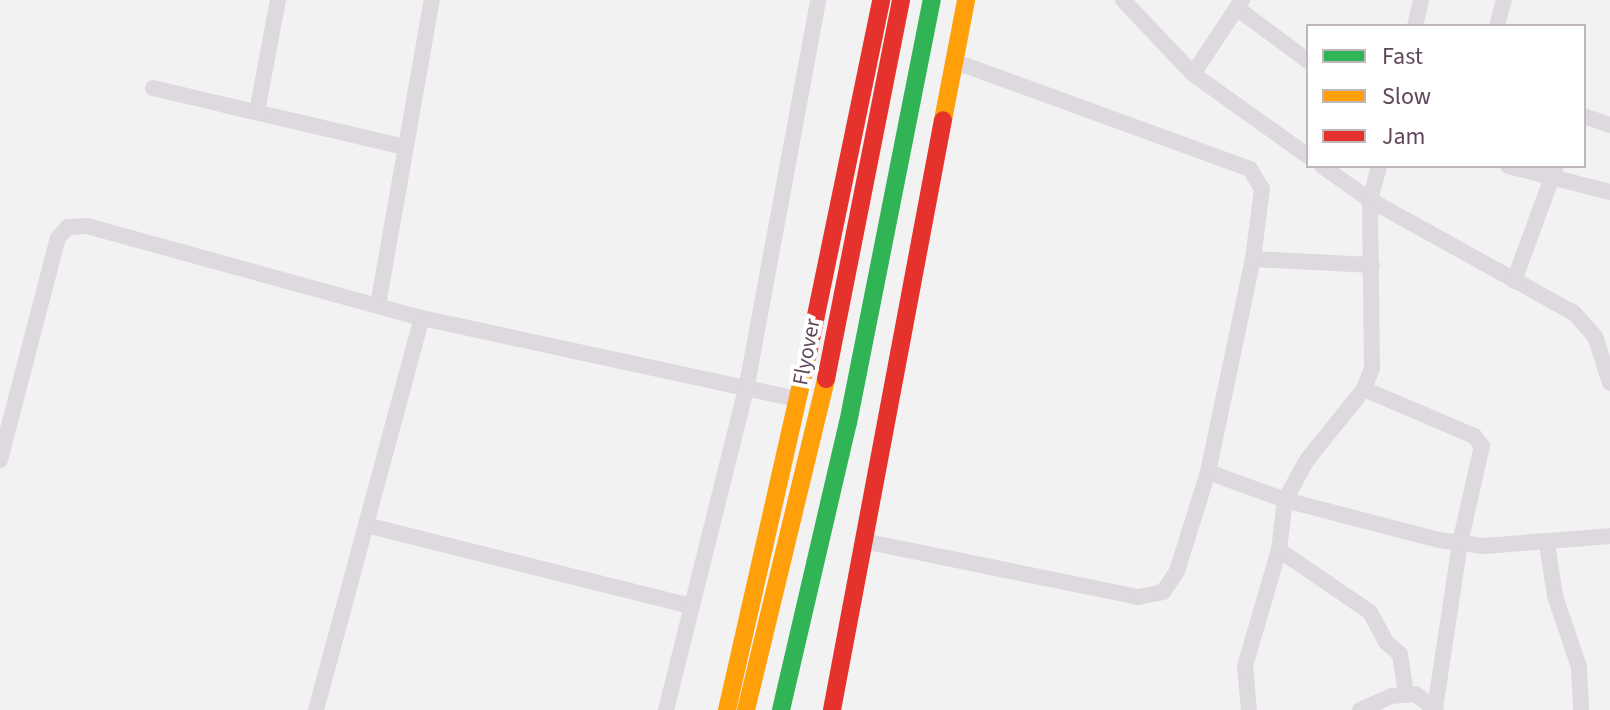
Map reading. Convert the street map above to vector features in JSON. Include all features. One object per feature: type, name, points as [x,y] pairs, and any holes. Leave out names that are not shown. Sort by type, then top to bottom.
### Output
[{"type":"main road","points":[[727,710],[798,399],[881,0]]},
{"type":"main road","name":"Flyover","points":[[746,710],[821,403],[901,0]]},
{"type":"main road","points":[[781,710],[848,423],[932,0]]},
{"type":"main road","points":[[832,710],[868,542],[966,0]]},
{"type":"street","points":[[257,112],[278,0]]},
{"type":"street","points":[[378,305],[432,0]]},
{"type":"street","points":[[666,710],[746,390],[818,0]]},
{"type":"street","points":[[1123,0],[1193,74],[1306,155]]},
{"type":"street","points":[[1416,23],[1421,0]]},
{"type":"street","points":[[1498,22],[1504,0]]},
{"type":"street","points":[[1193,74],[1240,5],[1306,59]]},
{"type":"street","points":[[868,542],[1152,597],[1163,592],[1177,571],[1208,472],[1253,259],[1262,189],[1250,169],[953,61]]},
{"type":"street","points":[[153,88],[405,147]]},
{"type":"street","points":[[1586,117],[1610,125]]},
{"type":"street","points":[[1325,168],[1370,200],[1574,313],[1595,336],[1607,357],[1610,383]]},
{"type":"street","points":[[1249,710],[1245,666],[1279,550],[1285,500],[1307,460],[1364,389],[1372,368],[1370,200],[1378,168]]},
{"type":"street","points":[[1523,168],[1554,172],[1610,192]]},
{"type":"street","points":[[1514,281],[1554,172]]},
{"type":"street","points":[[0,460],[58,238],[68,227],[87,226],[422,318],[798,399]]},
{"type":"street","points":[[1253,259],[1372,265]]},
{"type":"street","points":[[316,710],[422,318]]},
{"type":"street","points":[[1364,389],[1479,440],[1482,450],[1460,543],[1435,709]]},
{"type":"street","points":[[1208,472],[1285,500],[1460,543],[1547,543],[1610,536]]},
{"type":"street","points":[[366,525],[692,606]]},
{"type":"street","points":[[1547,543],[1555,596],[1579,667],[1581,710]]},
{"type":"street","points":[[1279,550],[1370,612],[1386,642],[1400,654],[1406,694]]},
{"type":"street","points":[[1360,710],[1406,694],[1426,698],[1435,709]]},
{"type":"traffic: fast","points":[[781,710],[848,423],[932,0]]},
{"type":"traffic: slow","points":[[943,120],[966,0]]},
{"type":"traffic: slow","points":[[727,710],[808,354]]},
{"type":"traffic: slow","points":[[746,710],[826,379]]},
{"type":"traffic: jam","points":[[808,354],[881,0]]},
{"type":"traffic: jam","points":[[826,379],[901,0]]},
{"type":"traffic: jam","points":[[832,710],[943,120]]}]
